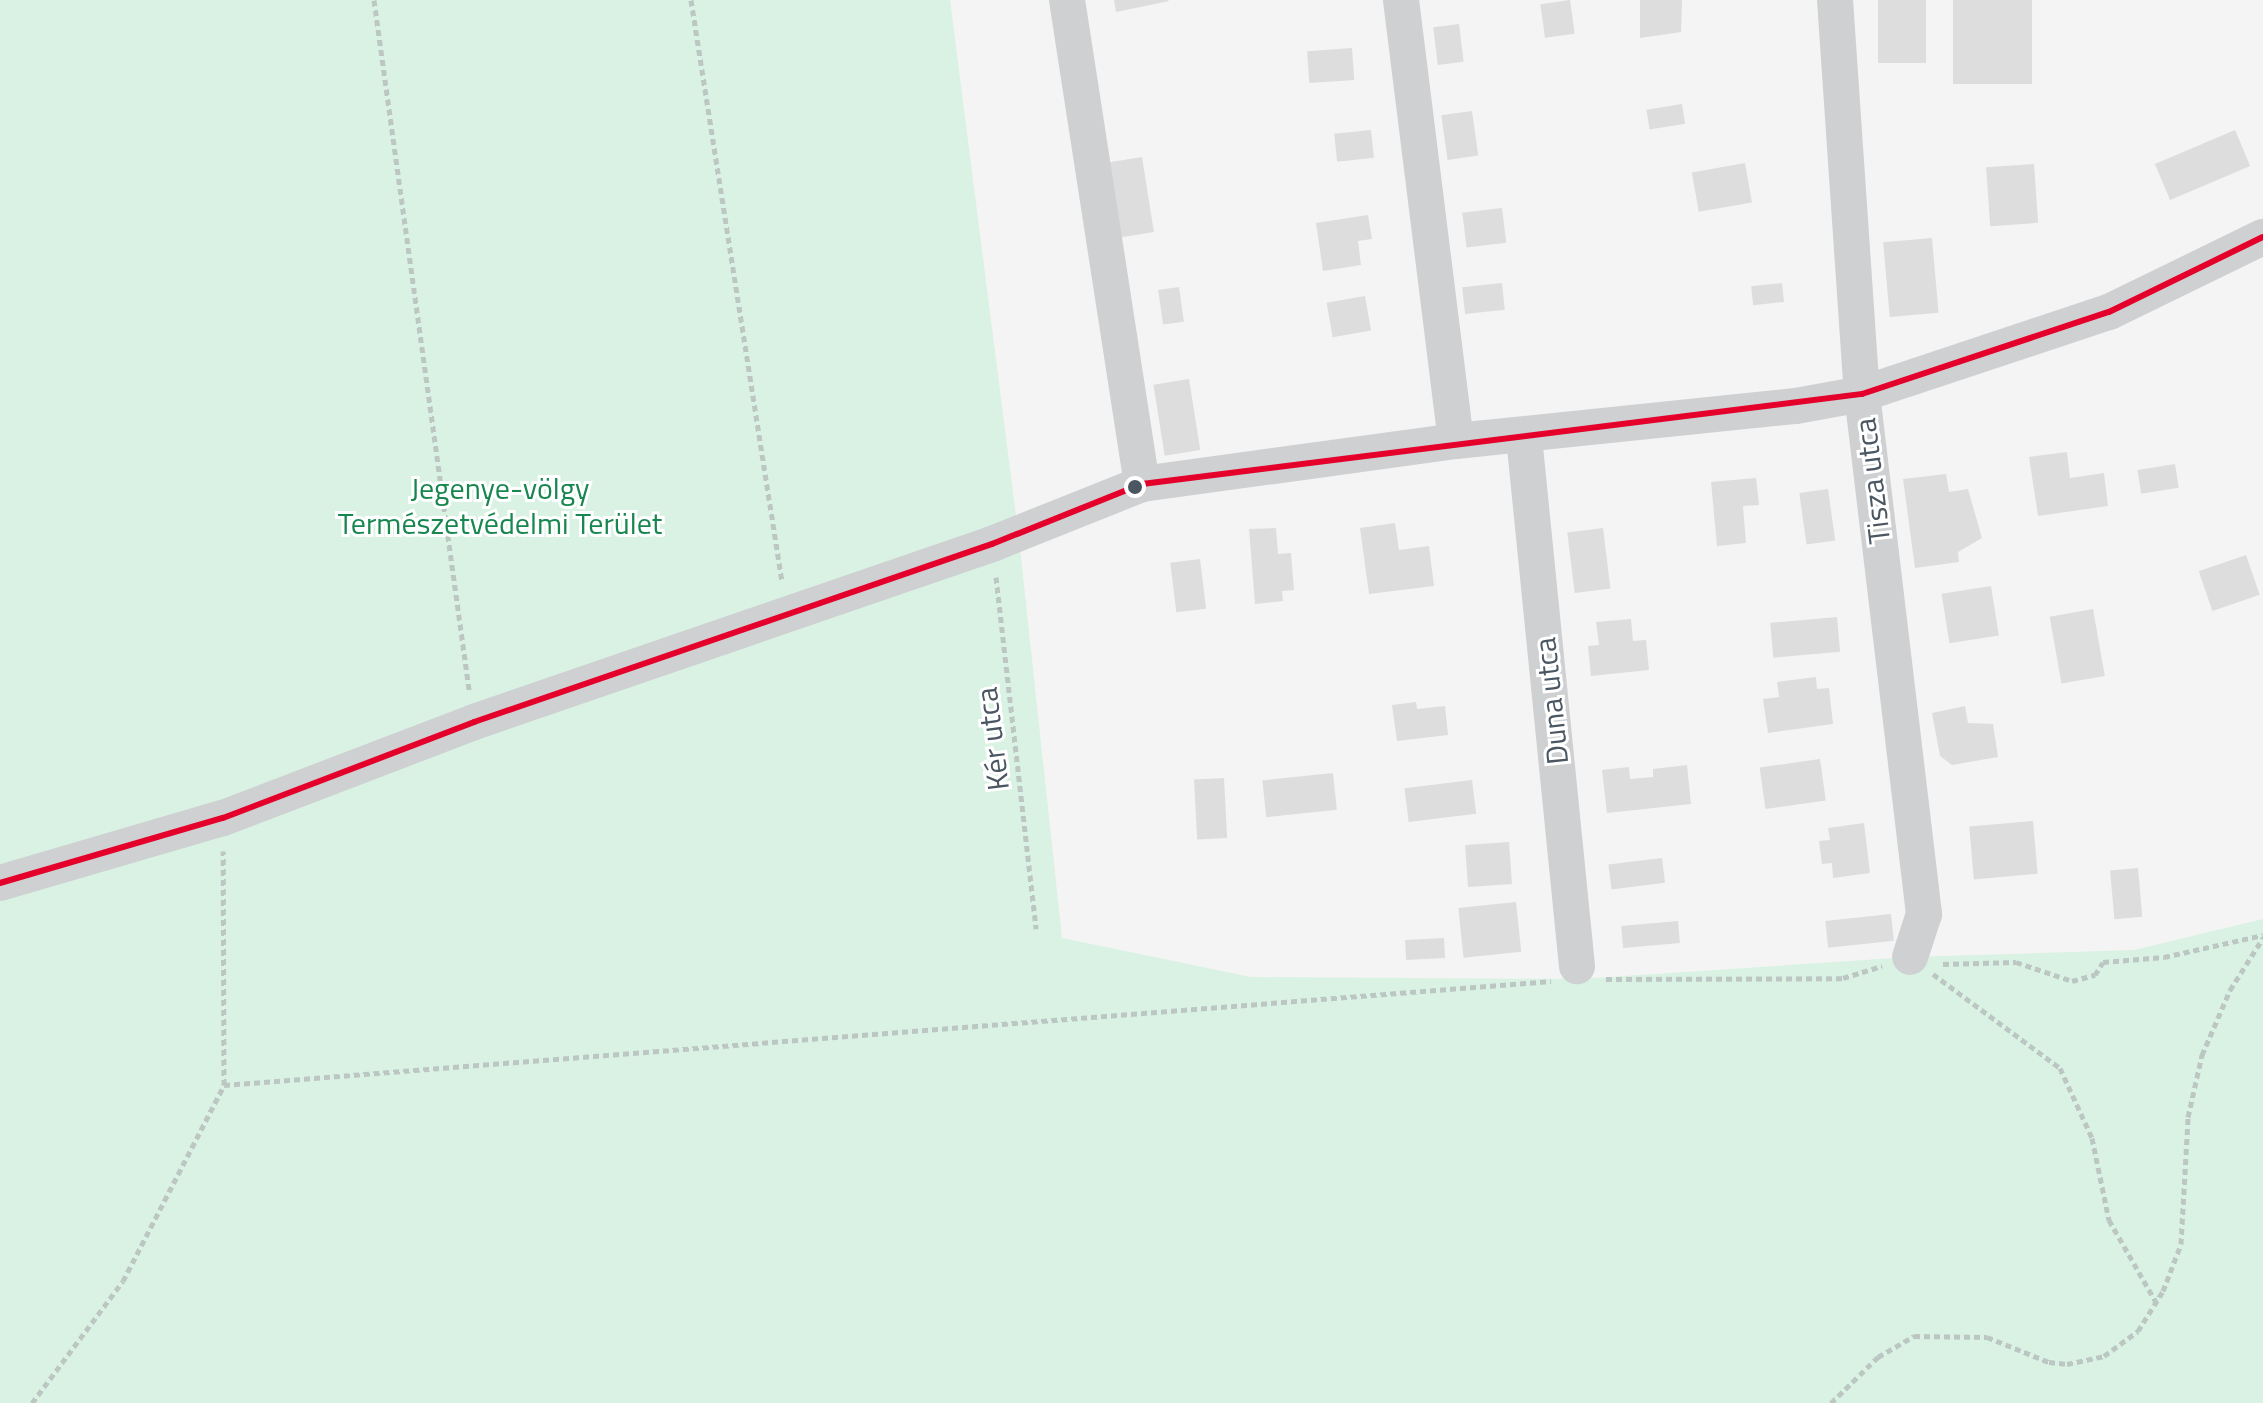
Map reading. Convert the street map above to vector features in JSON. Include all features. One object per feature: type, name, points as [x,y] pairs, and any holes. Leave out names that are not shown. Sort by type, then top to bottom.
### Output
[{"type":"street","points":[[1067,0],[1142,484]]},
{"type":"street","points":[[1401,0],[1456,441]]},
{"type":"street","name":"Tisza utca","points":[[1835,0],[1862,394],[1924,914],[1910,957]]},
{"type":"street","points":[[0,883],[223,818],[474,722],[992,544],[1142,484],[1456,441],[1524,437],[1862,394],[2109,312],[2263,237]]},
{"type":"street","name":"Duna utca","points":[[1524,437],[1578,972]]},
{"type":"path","points":[[374,0],[474,722]]},
{"type":"path","points":[[691,0],[787,615]]},
{"type":"path","name":"Kér utca","points":[[992,544],[1036,929]]},
{"type":"path","points":[[32,1403],[123,1281],[224,1085],[223,818]]},
{"type":"path","points":[[224,1085],[1578,972],[1843,978],[1910,957],[1956,966],[2016,962],[2072,981],[2095,975],[2103,962],[2164,957],[2263,936]]},
{"type":"path","points":[[1831,1403],[1878,1357],[1914,1336],[1987,1337],[2052,1363],[2086,1363],[2128,1342],[2156,1302],[2175,1265],[2184,1227],[2188,1117],[2198,1068],[2230,990],[2263,936]]},
{"type":"path","points":[[1910,957],[2060,1068],[2092,1138],[2109,1220],[2156,1302]]},
{"type":"green space","name":"Jegenye-völgy Természetvédelmi Terület","points":[[0,0],[950,0],[1019,539],[1062,938],[1251,977],[1579,979],[1910,957],[2134,950],[2263,919],[2263,1403],[0,1403]]},
{"type":"building","points":[[1114,0],[1168,0],[1169,1],[1116,12]]},
{"type":"building","points":[[1570,0],[1575,34],[1545,38],[1540,4]]},
{"type":"building","points":[[1640,0],[1682,0],[1681,32],[1640,38]]},
{"type":"building","points":[[1878,0],[1926,0],[1926,63],[1878,63]]},
{"type":"building","points":[[1953,0],[2032,0],[2032,84],[1953,84]]},
{"type":"building","points":[[1459,24],[1464,62],[1438,65],[1433,27]]},
{"type":"building","points":[[1352,48],[1354,80],[1309,83],[1307,51]]},
{"type":"building","points":[[1682,104],[1685,124],[1650,129],[1646,110]]},
{"type":"building","points":[[1472,111],[1478,156],[1448,160],[1441,115]]},
{"type":"building","points":[[1371,130],[1374,158],[1337,162],[1334,134]]},
{"type":"building","points":[[2235,130],[2250,166],[2170,200],[2155,164]]},
{"type":"building","points":[[1142,157],[1154,232],[1118,238],[1106,163]]},
{"type":"building","points":[[1745,163],[1752,202],[1699,212],[1692,172]]},
{"type":"building","points":[[2034,164],[2038,223],[1990,226],[1986,167]]},
{"type":"building","points":[[1502,208],[1506,243],[1467,248],[1462,213]]},
{"type":"building","points":[[1368,215],[1372,239],[1358,241],[1361,265],[1323,271],[1316,223]]},
{"type":"building","points":[[1932,238],[1939,313],[1890,317],[1883,242]]},
{"type":"building","points":[[1502,283],[1505,310],[1465,314],[1462,287]]},
{"type":"building","points":[[1782,283],[1784,302],[1753,305],[1751,286]]},
{"type":"building","points":[[1179,287],[1184,322],[1163,325],[1158,290]]},
{"type":"building","points":[[1365,296],[1371,330],[1333,337],[1327,303]]},
{"type":"building","points":[[1189,379],[1200,450],[1165,456],[1153,385]]},
{"type":"building","points":[[2067,452],[2070,478],[2104,473],[2108,506],[2038,516],[2029,457]]},
{"type":"building","points":[[2175,464],[2179,488],[2141,494],[2137,470]]},
{"type":"building","points":[[1946,474],[1949,492],[1968,489],[1982,538],[1958,552],[1959,562],[1915,568],[1903,479]]},
{"type":"building","points":[[1756,478],[1759,505],[1743,506],[1746,543],[1717,546],[1711,482]]},
{"type":"building","points":[[1828,489],[1835,540],[1807,545],[1799,493]]},
{"type":"building","points":[[1395,523],[1399,550],[1429,546],[1434,586],[1369,594],[1360,528]]},
{"type":"building","points":[[1276,528],[1278,554],[1291,553],[1294,590],[1282,591],[1283,601],[1255,604],[1249,529]]},
{"type":"building","points":[[1603,528],[1610,589],[1575,593],[1567,532]]},
{"type":"building","points":[[2246,555],[2260,595],[2212,611],[2199,571]]},
{"type":"building","points":[[1200,559],[1206,609],[1176,612],[1170,563]]},
{"type":"building","points":[[1991,586],[1999,635],[1949,643],[1942,594]]},
{"type":"building","points":[[2093,609],[2105,676],[2061,684],[2050,617]]},
{"type":"building","points":[[1837,617],[1840,652],[1773,658],[1770,623]]},
{"type":"building","points":[[1631,619],[1633,641],[1646,640],[1649,670],[1591,676],[1588,646],[1599,645],[1596,622]]},
{"type":"building","points":[[1816,677],[1817,689],[1829,688],[1833,724],[1768,733],[1763,699],[1779,697],[1777,682]]},
{"type":"building","points":[[1416,702],[1417,709],[1445,706],[1448,735],[1397,741],[1392,705]]},
{"type":"building","points":[[1965,706],[1968,723],[1993,724],[1998,757],[1952,765],[1940,756],[1932,713]]},
{"type":"building","points":[[1820,759],[1826,801],[1765,809],[1760,767]]},
{"type":"building","points":[[1687,765],[1691,804],[1607,813],[1602,770],[1629,767],[1630,779],[1653,777],[1653,769]]},
{"type":"building","points":[[1333,773],[1337,810],[1266,817],[1262,780]]},
{"type":"building","points":[[1224,778],[1227,838],[1197,839],[1194,780]]},
{"type":"building","points":[[1472,780],[1476,814],[1409,822],[1405,788]]},
{"type":"building","points":[[2033,821],[2038,874],[1974,879],[1969,827]]},
{"type":"building","points":[[1864,823],[1870,873],[1833,878],[1832,863],[1822,864],[1819,841],[1830,840],[1828,828]]},
{"type":"building","points":[[1509,842],[1512,884],[1468,887],[1465,845]]},
{"type":"building","points":[[1662,858],[1665,883],[1611,889],[1608,865]]},
{"type":"building","points":[[2138,868],[2142,917],[2114,919],[2110,870]]},
{"type":"building","points":[[1516,902],[1521,952],[1464,958],[1458,908]]},
{"type":"building","points":[[1891,914],[1894,941],[1828,948],[1825,921]]},
{"type":"building","points":[[1678,921],[1680,943],[1623,948],[1621,926]]},
{"type":"building","points":[[1444,938],[1445,958],[1406,960],[1405,940]]},
{"type":"transit line","points":[[0,883],[223,818],[474,722],[992,544],[1142,484],[1862,394],[2109,312],[2263,237]]}]
